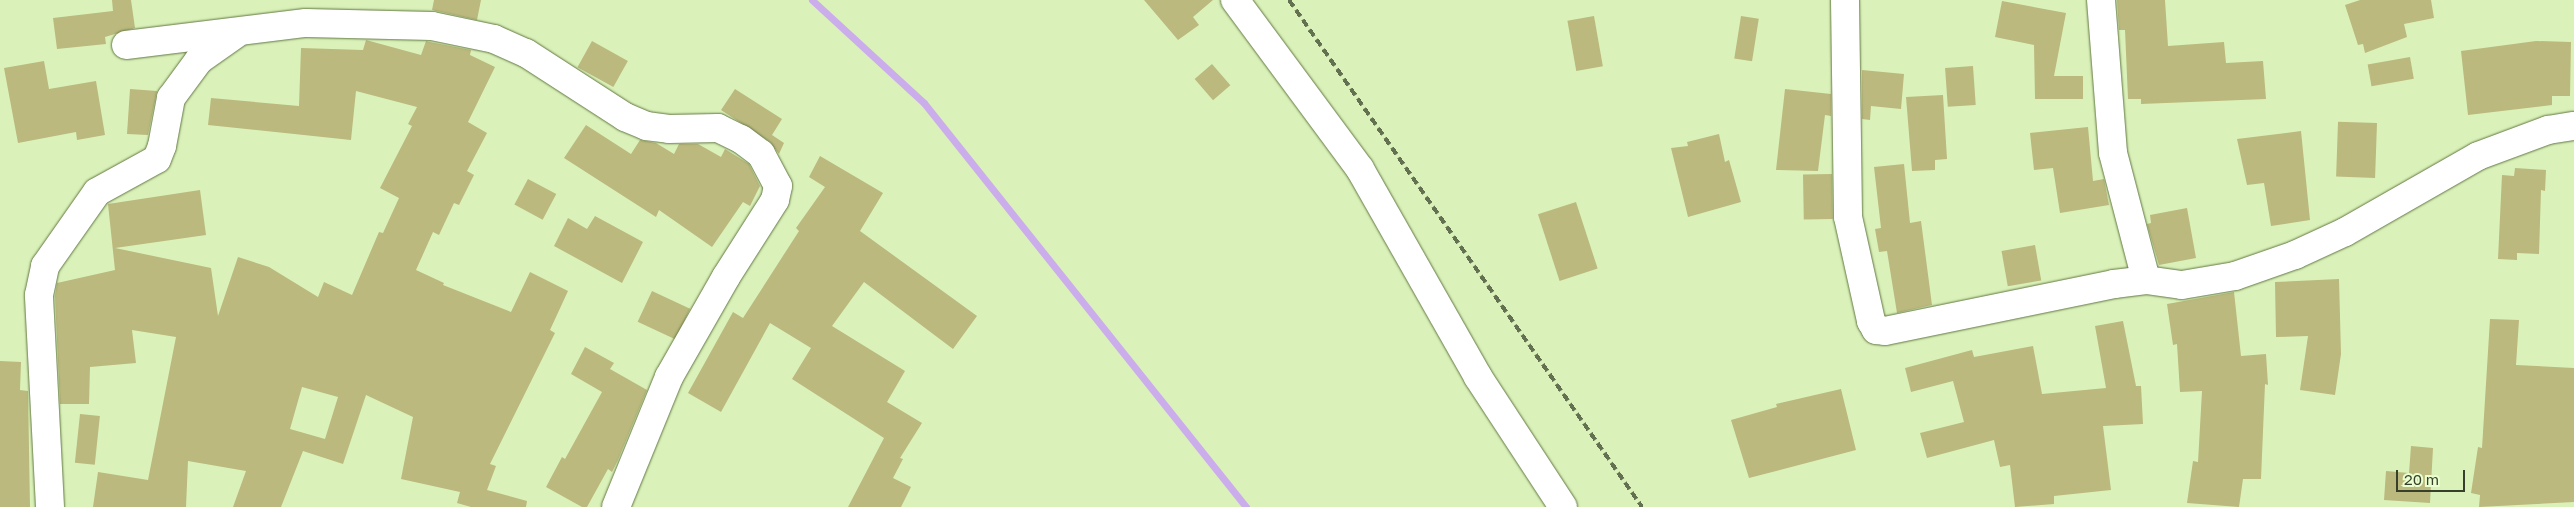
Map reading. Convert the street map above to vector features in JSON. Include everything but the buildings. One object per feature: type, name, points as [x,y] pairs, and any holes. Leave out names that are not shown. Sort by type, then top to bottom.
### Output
[{"type":"street","points":[[1235,0],[1360,169],[1450,322],[1478,377],[1563,507]]},
{"type":"street","points":[[1845,0],[1848,217],[1876,330],[1885,331],[2146,280],[2182,285],[2235,276],[2295,255],[2345,232],[2478,156],[2548,130],[2574,126]]},
{"type":"street","points":[[2101,0],[2113,153],[2146,280]]},
{"type":"street","points":[[126,45],[306,23],[432,26],[494,38],[526,53],[625,117],[646,126],[669,129],[718,128],[741,139],[761,154],[778,186],[775,200],[726,277],[669,377],[616,507]]},
{"type":"street","points":[[50,507],[39,295],[46,266],[97,192],[157,159],[162,146],[171,98],[198,60],[239,32]]},
{"type":"waterway","points":[[812,0],[924,103],[1246,507]]},
{"type":"railway","points":[[1289,0],[1642,507]]}]
